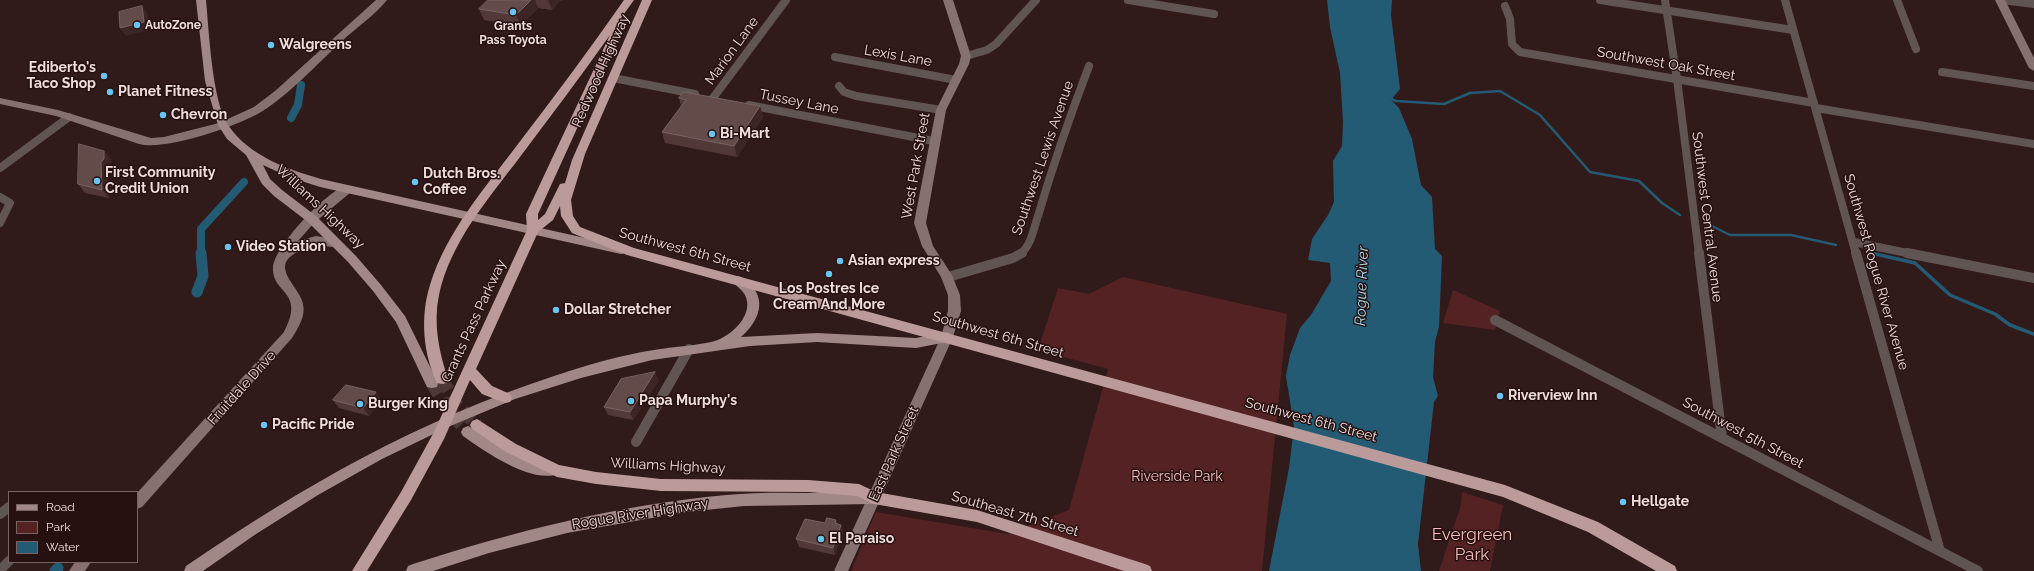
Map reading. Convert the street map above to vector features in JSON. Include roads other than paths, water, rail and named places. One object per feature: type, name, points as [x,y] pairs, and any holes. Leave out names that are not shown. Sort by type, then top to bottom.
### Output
[{"type":"highway","name":"Grants Pass Parkway","points":[[533,230],[532,214],[630,0]]},
{"type":"highway","points":[[437,381],[430,319],[435,285],[450,248],[488,192],[630,0]]},
{"type":"highway","name":"Redwood Highway","points":[[580,154],[647,0]]},
{"type":"highway","name":"Grants Pass Parkway","points":[[359,571],[406,496],[445,423],[533,230],[549,217],[580,154]]},
{"type":"highway","points":[[580,154],[565,200],[567,216],[576,230],[631,252]]},
{"type":"highway","name":"Southwest 6th Street","points":[[631,252],[947,337],[1202,408],[1454,475],[1515,494],[1593,527],[1670,571]]},
{"type":"highway","points":[[469,370],[487,390],[505,398]]},
{"type":"highway","name":"Williams Highway","points":[[558,471],[596,478],[661,485],[801,486],[859,490],[874,498]]},
{"type":"highway","name":"Southeast 7th Street","points":[[874,498],[927,506],[977,516],[1140,569]]},
{"type":"main road","name":"Williams Highway","points":[[200,0],[210,87],[223,125],[239,144],[251,154],[293,175],[347,189],[533,230]]},
{"type":"main road","name":"Williams Highway","points":[[251,154],[266,180],[278,193],[312,219],[377,288],[401,320],[437,381]]},
{"type":"main road","name":"Southwest 6th Street","points":[[533,230],[631,252]]},
{"type":"main road","points":[[722,344],[741,330],[750,319],[754,306],[751,294],[738,280]]},
{"type":"main road","points":[[191,571],[254,528],[361,464],[445,423],[505,398],[573,375],[689,349],[722,344],[772,339],[827,338],[918,344],[947,337]]},
{"type":"main road","name":"Williams Highway","points":[[472,428],[492,449],[528,466],[558,471]]},
{"type":"main road","name":"Rogue River Highway","points":[[413,571],[456,556],[552,530],[618,516],[684,505],[760,499],[852,500],[874,498]]},
{"type":"street","points":[[0,101],[69,116],[151,142],[164,141],[223,125],[258,109],[279,93],[382,0]]},
{"type":"street","name":"Marion Lane","points":[[613,78],[717,99],[786,0]]},
{"type":"street","points":[[948,0],[966,56],[987,50],[996,44],[1036,0]]},
{"type":"street","points":[[1128,0],[1214,14]]},
{"type":"street","points":[[1600,0],[1793,30]]},
{"type":"street","name":"Southwest Central Avenue","points":[[1665,0],[1722,438]]},
{"type":"street","name":"Southwest Rogue River Avenue","points":[[1784,0],[1854,242],[1940,551]]},
{"type":"street","points":[[1897,0],[1916,49]]},
{"type":"street","points":[[2001,0],[2034,4]]},
{"type":"street","points":[[2001,0],[2034,68]]},
{"type":"street","name":"Southwest Oak Street","points":[[1505,6],[1510,14],[1510,42],[1514,50],[1526,54],[1676,79],[1815,106],[2034,144]]},
{"type":"street","name":"West Park Street","points":[[947,337],[955,307],[953,290],[948,277],[927,248],[920,223],[940,110],[956,80],[966,56]]},
{"type":"street","name":"Lexis Lane","points":[[835,57],[956,80]]},
{"type":"street","name":"Southwest Lewis Avenue","points":[[948,277],[1014,258],[1026,247],[1032,235],[1062,137],[1089,66]]},
{"type":"street","points":[[1942,72],[2034,86]]},
{"type":"street","points":[[839,86],[844,92],[856,96],[940,110]]},
{"type":"street","name":"Tussey Lane","points":[[742,104],[934,141]]},
{"type":"street","points":[[0,168],[69,116]]},
{"type":"street","name":"Fruitdale Drive","points":[[138,502],[288,335],[295,321],[298,308],[297,298],[280,274],[280,264],[282,258],[289,243],[312,219],[347,189]]},
{"type":"street","points":[[0,198],[10,203],[0,223]]},
{"type":"street","points":[[282,258],[292,249],[305,242],[321,239],[336,243]]},
{"type":"street","points":[[1854,242],[1918,254],[1945,262],[2034,278]]},
{"type":"street","name":"Southwest 5th Street","points":[[1495,320],[1978,571]]},
{"type":"street","name":"East Park Street","points":[[841,571],[947,337]]},
{"type":"street","points":[[636,442],[689,349]]},
{"type":"street","points":[[0,514],[8,508]]},
{"type":"street","points":[[0,570],[8,562]]},
{"type":"street","points":[[76,571],[83,563]]},
{"type":"water","name":"Rogue River","points":[[1327,0],[1392,0],[1391,15],[1400,89],[1391,100],[1399,108],[1412,139],[1421,185],[1432,197],[1435,249],[1442,256],[1439,327],[1435,342],[1433,377],[1438,396],[1434,402],[1418,544],[1421,571],[1269,571],[1289,468],[1294,427],[1286,376],[1290,355],[1300,328],[1311,315],[1331,281],[1330,263],[1308,260],[1312,239],[1328,215],[1334,202],[1333,161],[1342,146],[1343,122],[1340,73],[1330,27]]},
{"type":"waterway","points":[[291,118],[298,105],[301,85]]},
{"type":"waterway","points":[[1389,98],[1396,101],[1444,104],[1470,93],[1500,91],[1540,115],[1590,172],[1639,181],[1662,203],[1680,215]]},
{"type":"waterway","points":[[201,253],[201,229],[244,182]]},
{"type":"waterway","points":[[1706,223],[1730,235],[1791,235],[1836,245]]},
{"type":"waterway","points":[[197,292],[203,276],[201,253]]},
{"type":"waterway","points":[[1874,254],[1871,253],[1915,263],[1950,295],[1995,314],[2010,325],[2034,334]]},
{"type":"waterway","points":[[55,571],[58,568]]},
{"type":"tunnel","points":[[442,379],[457,405],[477,425]]},
{"type":"tunnel","points":[[432,383],[448,410],[468,432]]},
{"type":"place","name":"Grants Pass Toyota","points":[[513,12]]},
{"type":"place","name":"AutoZone","points":[[137,25]]},
{"type":"place","name":"Walgreens","points":[[271,45]]},
{"type":"place","name":"Ediberto's Taco Shop","points":[[104,76]]},
{"type":"place","name":"Planet Fitness","points":[[110,92]]},
{"type":"place","name":"Chevron","points":[[163,115]]},
{"type":"place","name":"Bi-Mart","points":[[712,134]]},
{"type":"place","name":"First Community Credit Union","points":[[97,181]]},
{"type":"place","name":"Dutch Bros. Coffee","points":[[415,182]]},
{"type":"place","name":"Video Station","points":[[228,247]]},
{"type":"place","name":"Asian express","points":[[840,261]]},
{"type":"place","name":"Los Postres Ice Cream And More","points":[[829,274]]},
{"type":"place","name":"Dollar Stretcher","points":[[556,310]]},
{"type":"place","name":"Riverview Inn","points":[[1500,396]]},
{"type":"place","name":"Papa Murphy's","points":[[631,401]]},
{"type":"place","name":"Burger King","points":[[360,404]]},
{"type":"place","name":"Pacific Pride","points":[[264,425]]},
{"type":"place","name":"Hellgate","points":[[1623,502]]},
{"type":"place","name":"El Paraiso","points":[[821,539]]},
{"type":"park label","name":"Riverside Park","points":[[1177,477]]},
{"type":"park label","name":"Evergreen Park","points":[[1472,545]]}]
